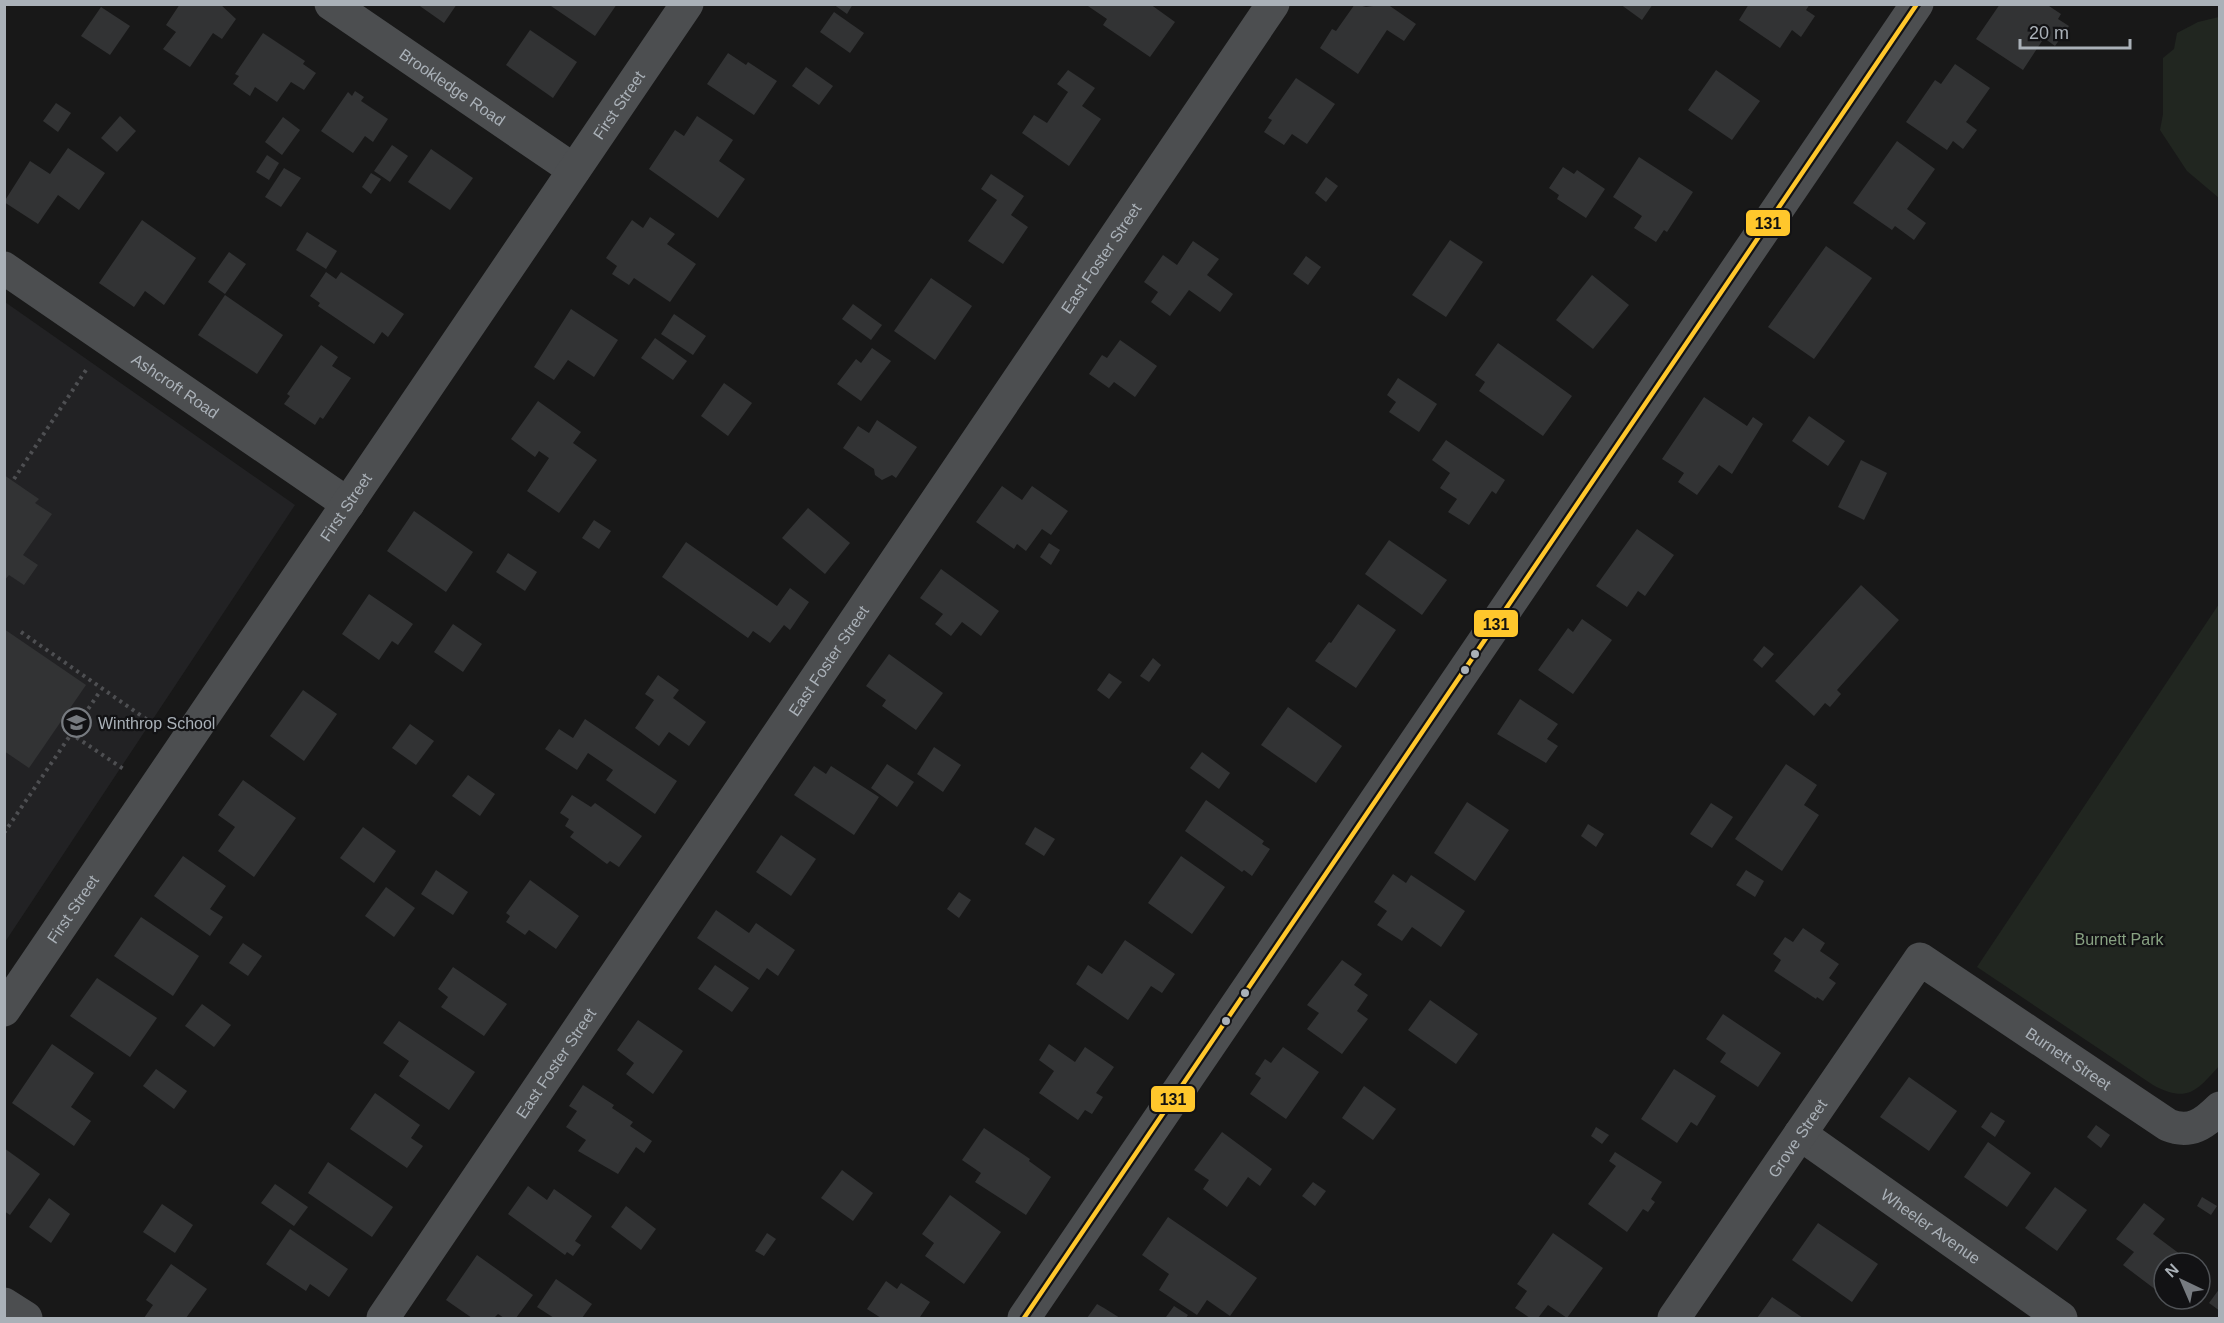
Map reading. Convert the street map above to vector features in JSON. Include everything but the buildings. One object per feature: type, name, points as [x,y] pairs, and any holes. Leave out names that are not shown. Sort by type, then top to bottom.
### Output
[{"type":"street","name":"Brookledge Road","points":[[331,4],[574,170]]},
{"type":"street","name":"First Street","points":[[4,1010],[687,4]]},
{"type":"street","name":"East Foster Street","points":[[382,1318],[1273,4]]},
{"type":"street","points":[[1024,1318],[1917,4]]},
{"type":"street","name":"Ashcroft Road","points":[[4,267],[348,504]]},
{"type":"street","name":"Burnett Street","points":[[1920,959],[2168,1125],[2180,1129],[2196,1127],[2220,1108]]},
{"type":"street","name":"Grove Street","points":[[1674,1318],[1920,959]]},
{"type":"street","name":"Wheeler Avenue","points":[[1800,1134],[2061,1318]]},
{"type":"street","points":[[4,1304],[26,1318]]},
{"type":"path","points":[[14,479],[89,366]]},
{"type":"path","points":[[21,632],[101,690],[159,728]]},
{"type":"path","points":[[4,833],[101,690]]},
{"type":"path","points":[[64,729],[153,789]]},
{"type":"shaded area","name":"Winthrop School","points":[[5,302],[295,505],[5,942]]},
{"type":"green space","points":[[2220,17],[2219,198],[2187,171],[2160,130],[2163,114],[2163,58],[2174,49],[2177,33],[2198,22]]},
{"type":"green space","name":"Burnett Park","points":[[2219,604],[2219,1066],[2197,1088],[2183,1094],[2153,1085],[1977,967]]},
{"type":"transit line","name":"131","points":[[1024,1318],[1917,4]]},
{"type":"place","name":"Winthrop School","points":[[77,723]]}]
